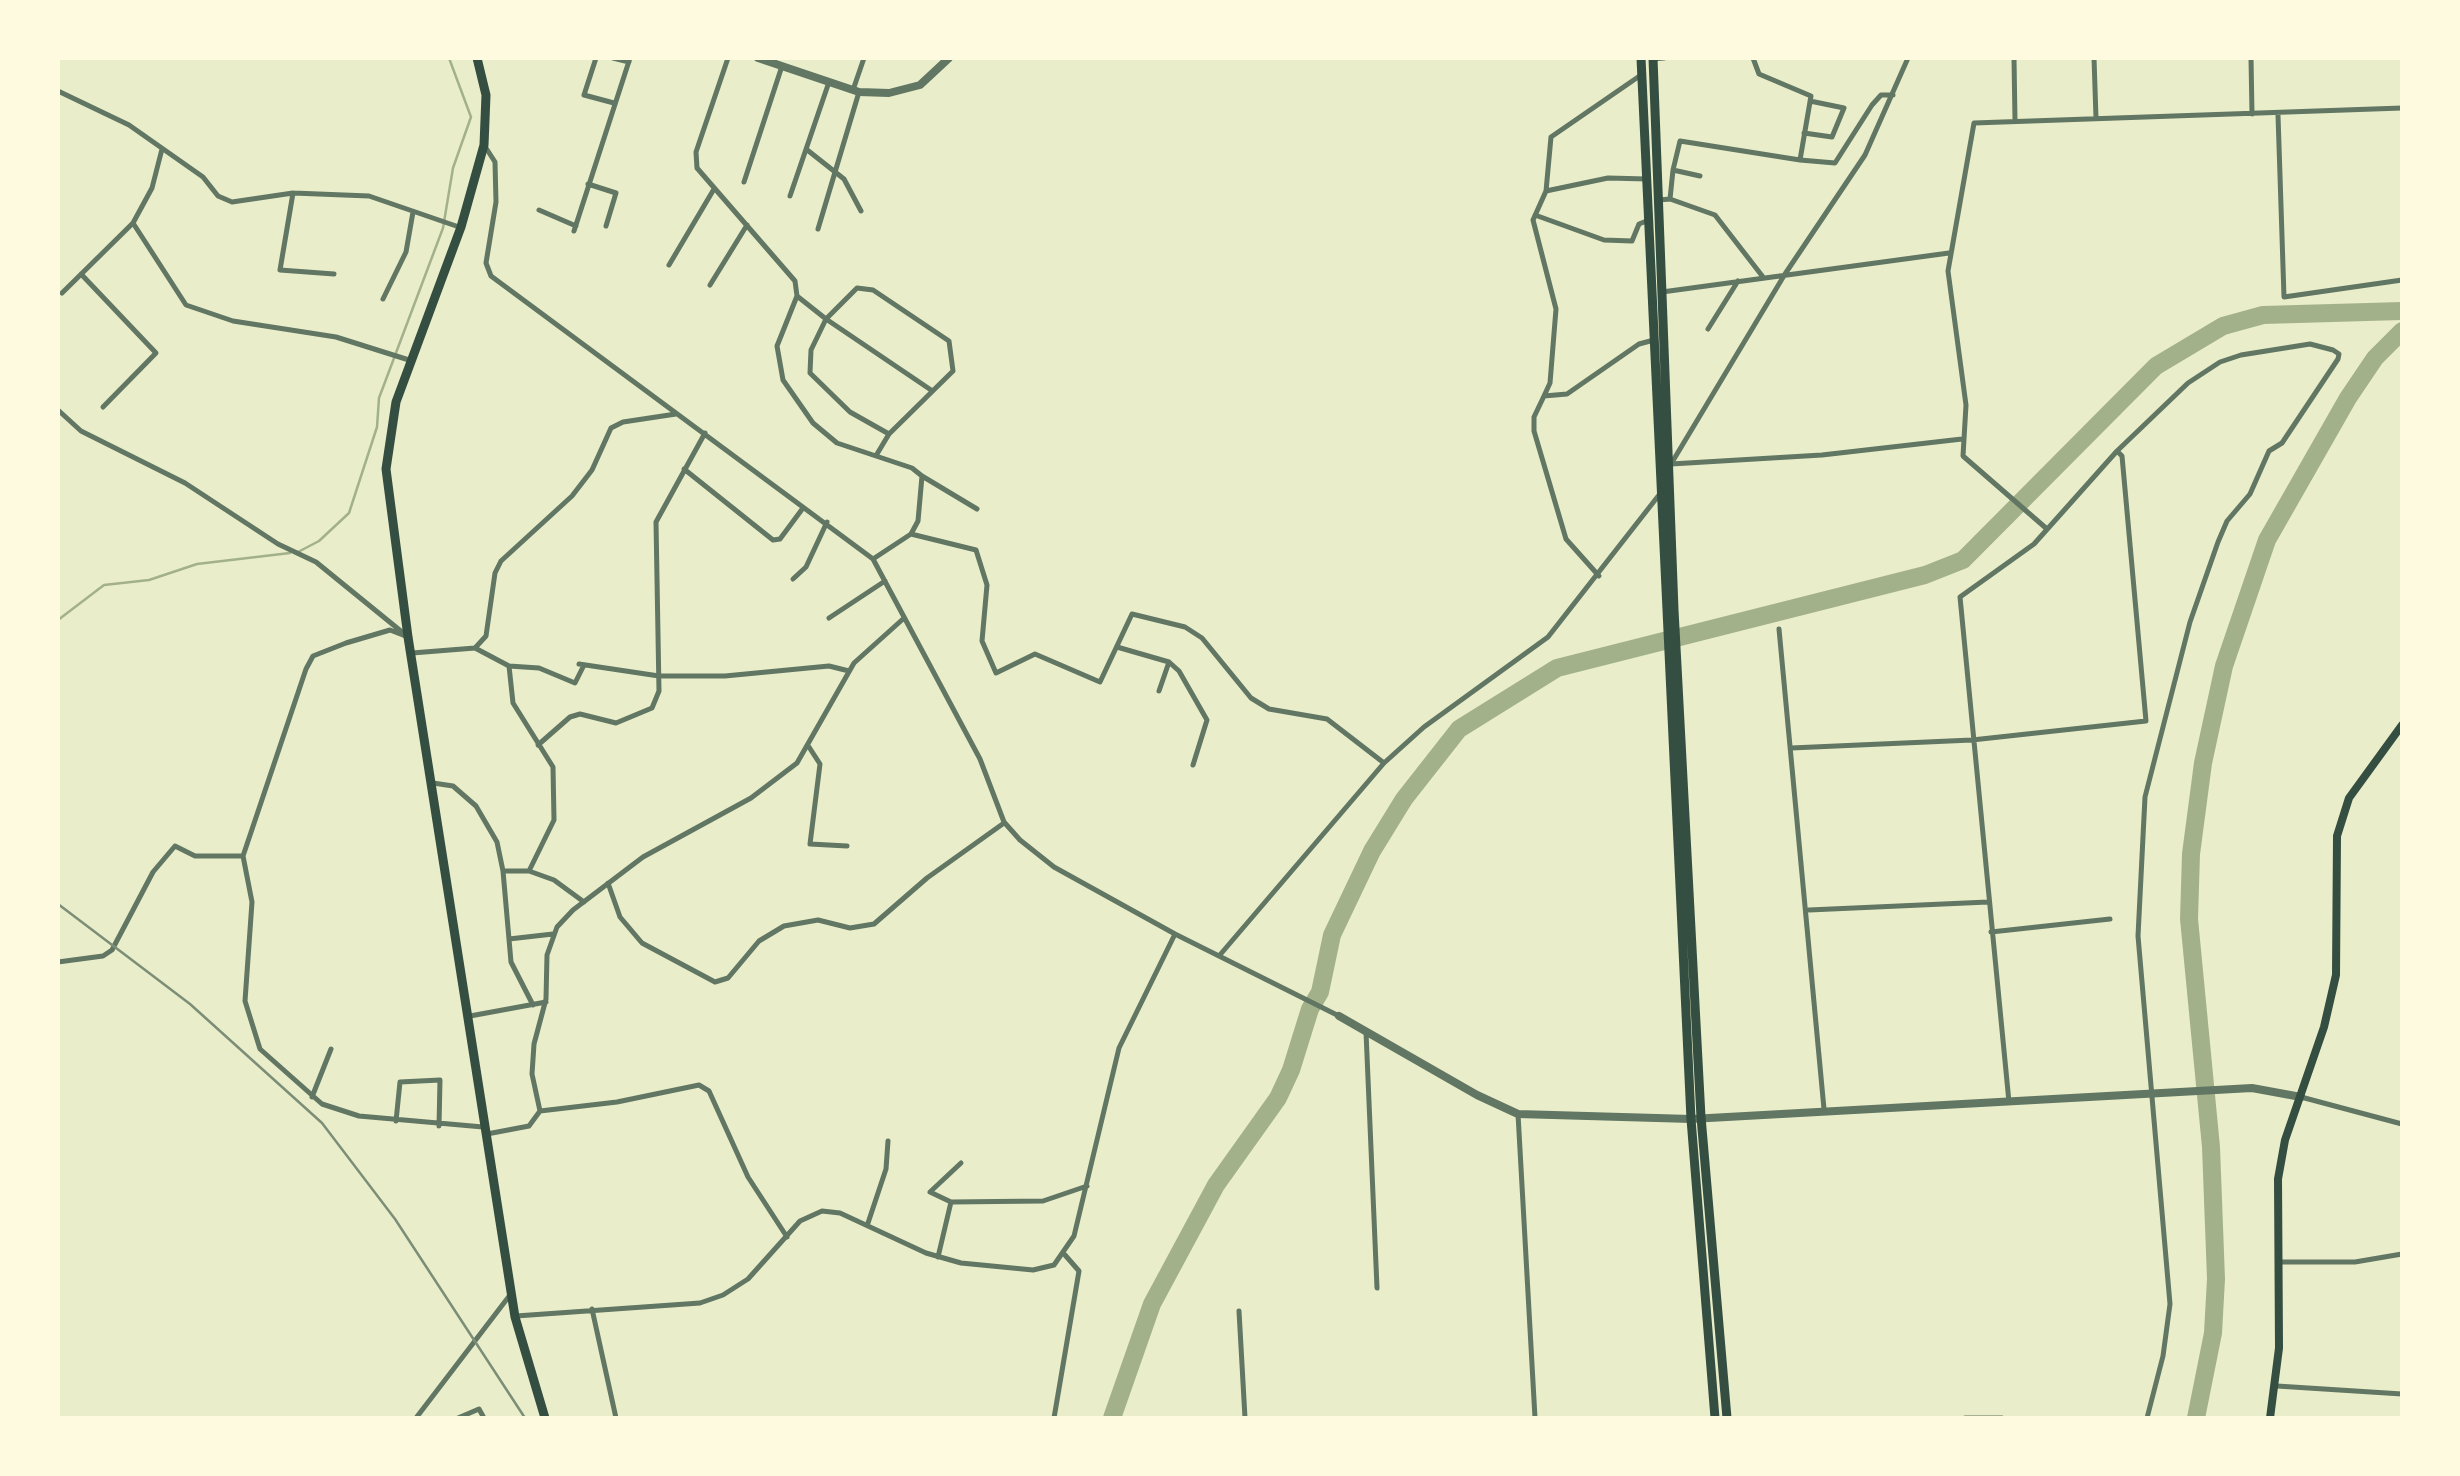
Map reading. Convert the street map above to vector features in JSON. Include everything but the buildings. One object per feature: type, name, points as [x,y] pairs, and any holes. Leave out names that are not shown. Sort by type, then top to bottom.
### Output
[{"type":"highway","points":[[477,58],[486,95],[484,145],[462,227],[409,360],[393,417],[386,468],[408,637],[515,1316],[545,1418]]},
{"type":"highway","points":[[1642,58],[1661,492],[1714,1418]]},
{"type":"highway","points":[[1657,58],[1664,199],[1662,292],[1672,464],[1669,611]]},
{"type":"highway","points":[[1696,1118],[1726,1418]]},
{"type":"main road","points":[[2270,1418],[2277,1386],[2278,1179],[2285,1140],[2336,974],[2335,866],[2340,819],[2366,769],[2402,726]]},
{"type":"street","points":[[596,58],[584,95],[614,102]]},
{"type":"street","points":[[540,210],[575,228],[630,60],[613,58]]},
{"type":"street","points":[[728,58],[696,152],[697,168],[795,281],[797,296],[779,332],[777,359],[783,380],[813,423],[837,442],[877,454],[977,509]]},
{"type":"street","points":[[758,58],[856,91],[905,92],[920,85],[949,58]]},
{"type":"street","points":[[818,229],[837,176],[864,58]]},
{"type":"street","points":[[1753,58],[1759,74],[1804,90],[1810,101],[1800,160]]},
{"type":"street","points":[[1672,464],[1785,274],[1865,155],[1908,58]]},
{"type":"street","points":[[2014,58],[2016,121]]},
{"type":"street","points":[[2094,58],[2096,118]]},
{"type":"street","points":[[2251,58],[2252,114]]},
{"type":"street","points":[[744,182],[782,66]]},
{"type":"street","points":[[1598,576],[1566,539],[1534,431],[1534,417],[1550,382],[1556,308],[1533,230],[1546,191],[1550,137],[1642,74]]},
{"type":"street","points":[[790,196],[829,82]]},
{"type":"street","points":[[58,91],[130,125],[203,178],[218,196],[232,202],[292,193],[369,196],[462,227]]},
{"type":"street","points":[[1763,277],[1714,215],[1664,199],[1680,141],[1835,163],[1872,105],[1882,96],[1893,95]]},
{"type":"street","points":[[1804,133],[1832,137],[1844,108],[1810,101]]},
{"type":"street","points":[[2047,529],[1963,456],[1966,405],[1950,307],[1950,253],[1974,123],[2402,108]]},
{"type":"street","points":[[2278,115],[2284,297],[2402,280]]},
{"type":"street","points":[[484,145],[495,162],[496,202],[486,263],[491,276],[873,559],[980,758],[1004,822],[1054,867],[1175,934],[1299,993],[1518,1114],[1696,1118],[2252,1088],[2301,1096],[2402,1124]]},
{"type":"street","points":[[806,149],[844,179],[861,211]]},
{"type":"street","points":[[62,293],[134,223],[152,188],[162,150]]},
{"type":"street","points":[[1673,170],[1700,176]]},
{"type":"street","points":[[1546,191],[1608,178],[1647,179]]},
{"type":"street","points":[[588,184],[616,192],[606,226]]},
{"type":"street","points":[[669,265],[714,189]]},
{"type":"street","points":[[292,193],[280,270],[334,274]]},
{"type":"street","points":[[383,300],[406,252],[412,212]]},
{"type":"street","points":[[1535,215],[1604,240],[1632,240],[1639,224],[1649,220]]},
{"type":"street","points":[[134,223],[186,305],[233,321],[336,337],[409,360]]},
{"type":"street","points":[[710,285],[746,226]]},
{"type":"street","points":[[1662,292],[1950,253]]},
{"type":"street","points":[[81,274],[156,353],[102,406]]},
{"type":"street","points":[[1708,330],[1738,281]]},
{"type":"street","points":[[877,454],[889,434],[952,371],[949,341],[872,290],[856,288],[826,318],[811,350],[810,373],[850,412],[889,434]]},
{"type":"street","points":[[797,296],[931,390]]},
{"type":"street","points":[[1544,396],[1568,394],[1639,344],[1654,340]]},
{"type":"street","points":[[2008,1102],[1960,598],[2034,544],[2117,452],[2188,382],[2220,362],[2310,344],[2339,354],[2282,443],[2268,451],[2250,494],[2226,521],[2190,622],[2145,796],[2138,936],[2156,1094],[2170,1304],[2163,1356],[2147,1418]]},
{"type":"street","points":[[58,410],[81,431],[210,497],[304,556],[408,637]]},
{"type":"street","points":[[476,648],[486,636],[495,573],[501,561],[572,496],[592,470],[611,428],[623,422],[679,414]]},
{"type":"street","points":[[538,745],[580,714],[616,723],[646,713],[655,701],[659,676],[656,522],[705,433]]},
{"type":"street","points":[[1672,464],[1962,439]]},
{"type":"street","points":[[1791,748],[1972,740],[2146,721],[2122,456],[2117,452]]},
{"type":"street","points":[[684,469],[773,540],[780,539],[803,508]]},
{"type":"street","points":[[873,559],[911,534],[918,521],[922,476]]},
{"type":"street","points":[[1220,956],[1384,763],[1424,727],[1527,656],[1598,576],[1661,492]]},
{"type":"street","points":[[793,579],[806,568],[828,522]]},
{"type":"street","points":[[911,534],[976,550],[988,585],[982,641],[996,674],[1035,654],[1100,682],[1132,614],[1186,628],[1202,638],[1250,698],[1269,708],[1327,719],[1384,763]]},
{"type":"street","points":[[828,618],[885,580]]},
{"type":"street","points":[[408,637],[390,630],[313,656],[243,856],[252,902],[245,1001],[248,1020],[260,1048],[312,1097],[344,1112],[487,1130],[529,1126],[540,1111],[532,1064],[546,1002],[547,955],[553,934],[584,902],[644,857],[750,798],[810,748],[848,670],[903,620]]},
{"type":"street","points":[[1779,630],[1824,1109]]},
{"type":"street","points":[[1117,647],[1169,662],[1208,720],[1193,765]]},
{"type":"street","points":[[412,653],[476,648],[509,666],[539,668],[574,683],[581,665],[659,676],[725,676],[830,666],[848,670]]},
{"type":"street","points":[[1160,691],[1169,662]]},
{"type":"street","points":[[509,666],[512,703],[553,766],[554,820],[529,871]]},
{"type":"street","points":[[810,748],[820,764],[810,844],[847,846]]},
{"type":"street","points":[[433,783],[453,786],[476,806],[498,842],[517,980],[532,1005]]},
{"type":"street","points":[[608,884],[620,917],[642,943],[705,978],[722,980],[735,972],[759,941],[784,926],[818,920],[850,928],[874,924],[927,878],[1004,822]]},
{"type":"street","points":[[58,962],[102,956],[112,950],[154,872],[174,846],[195,856],[243,856]]},
{"type":"street","points":[[504,871],[529,871],[554,880],[584,902]]},
{"type":"street","points":[[1808,910],[1988,902]]},
{"type":"street","points":[[1991,932],[2110,919]]},
{"type":"street","points":[[509,939],[553,934]]},
{"type":"street","points":[[515,1316],[700,1302],[723,1295],[748,1279],[807,1216],[822,1210],[868,1224],[938,1257],[1032,1270],[1054,1265],[1065,1255],[1087,1186],[1119,1048],[1175,934]]},
{"type":"street","points":[[469,1016],[546,1002]]},
{"type":"street","points":[[1366,1032],[1377,1288]]},
{"type":"street","points":[[312,1097],[331,1049]]},
{"type":"street","points":[[396,1121],[400,1082],[440,1080],[439,1126]]},
{"type":"street","points":[[540,1111],[618,1102],[695,1085],[704,1088],[748,1176],[786,1237]]},
{"type":"street","points":[[1518,1114],[1535,1418]]},
{"type":"street","points":[[868,1224],[886,1169],[888,1141]]},
{"type":"street","points":[[962,1163],[930,1192],[951,1202],[1043,1201],[1087,1186]]},
{"type":"street","points":[[938,1257],[951,1202]]},
{"type":"street","points":[[2278,1262],[2355,1262],[2402,1254]]},
{"type":"street","points":[[1054,1418],[1079,1271],[1065,1255]]},
{"type":"street","points":[[416,1418],[512,1293]]},
{"type":"street","points":[[592,1310],[616,1418]]},
{"type":"street","points":[[1238,1311],[1245,1418]]},
{"type":"street","points":[[2277,1386],[2402,1394]]},
{"type":"street","points":[[458,1418],[479,1409],[484,1418]]},
{"type":"street","points":[[1965,1418],[2002,1418]]},
{"type":"waterway","points":[[298,552],[319,541],[349,513],[377,427],[379,398],[443,228],[453,168],[471,117],[449,58]]},
{"type":"waterway","points":[[1112,1418],[1152,1304],[1216,1185],[1278,1098],[1291,1070],[1310,1009],[1320,992],[1332,935],[1372,851],[1404,799],[1459,729],[1557,668],[1925,575],[1963,560],[2156,366],[2223,326],[2263,315],[2402,311]]},
{"type":"waterway","points":[[2196,1418],[2213,1333],[2216,1279],[2211,1147],[2189,919],[2191,854],[2203,763],[2224,666],[2267,540],[2348,398],[2375,358],[2402,331]]},
{"type":"waterway","points":[[58,620],[104,585],[149,580],[197,564],[290,553]]},
{"type":"railway","points":[[58,904],[190,1004],[322,1123],[395,1219],[525,1418]]}]
